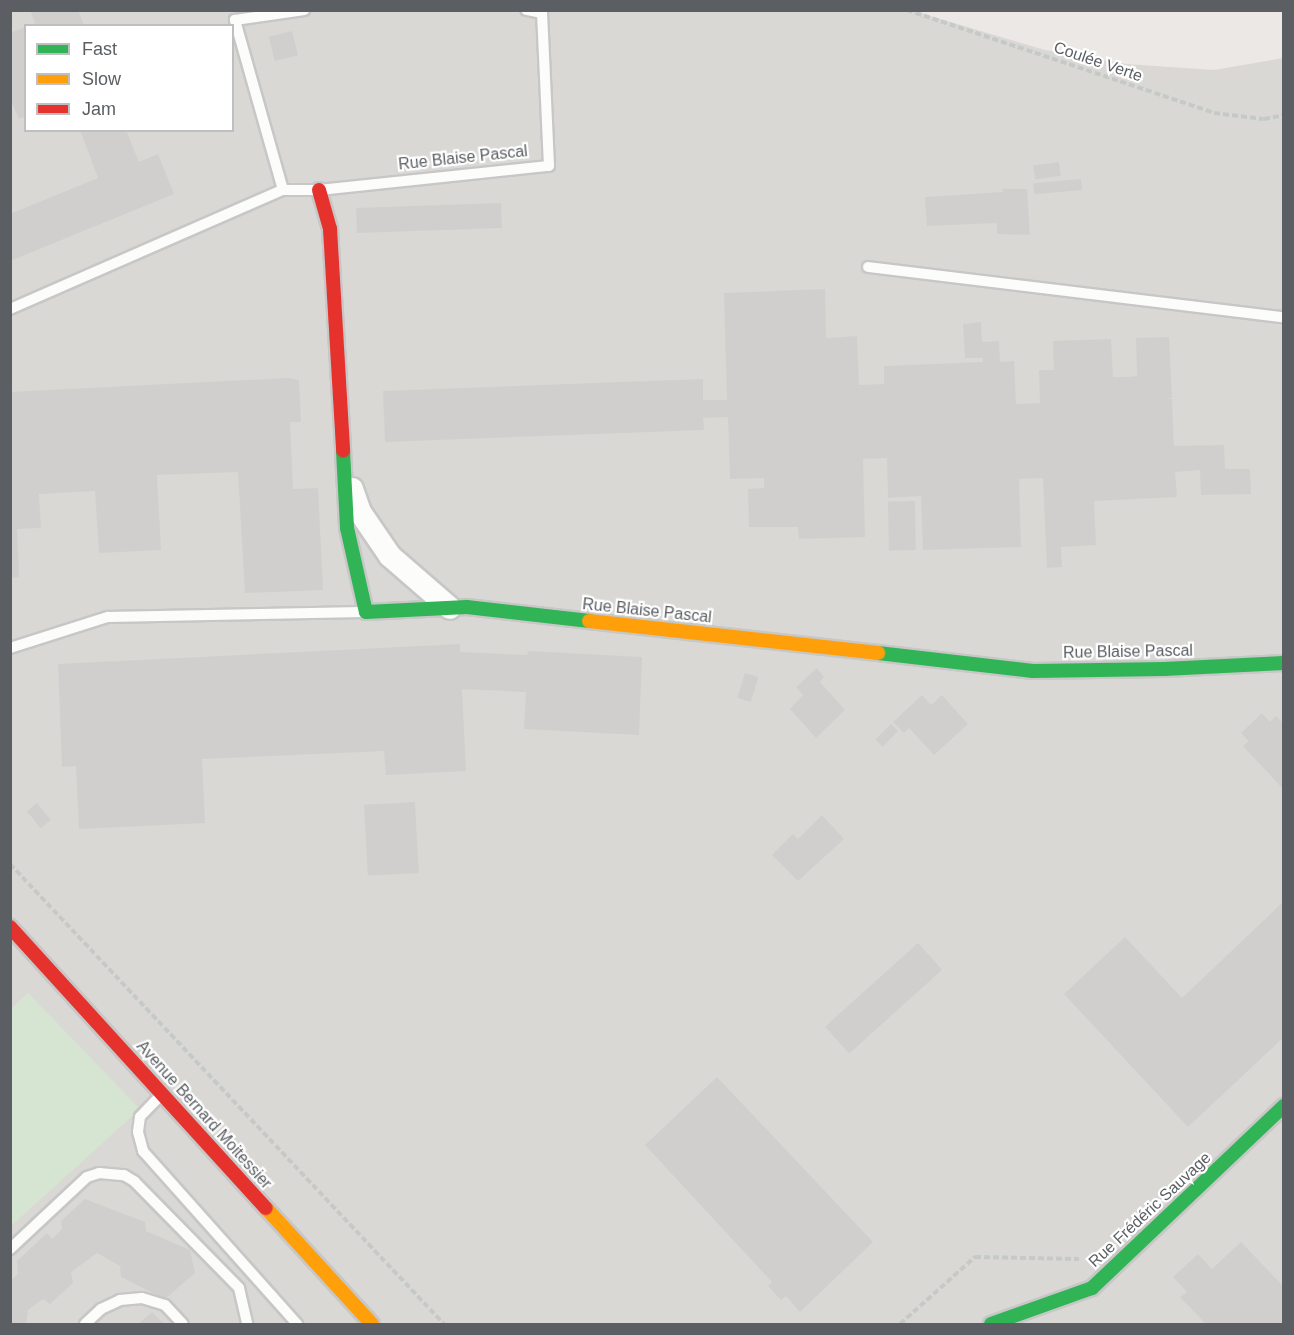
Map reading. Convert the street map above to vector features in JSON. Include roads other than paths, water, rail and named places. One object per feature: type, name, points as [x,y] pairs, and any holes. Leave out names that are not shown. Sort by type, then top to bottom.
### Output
[{"type":"street","points":[[319,190],[330,230],[347,528],[366,612]]},
{"type":"street","points":[[345,467],[360,512],[390,556],[450,608]]},
{"type":"street","name":"Rue Blaise Pascal","points":[[366,612],[478,608],[1033,670],[1164,669],[1284,663]]},
{"type":"street","name":"Avenue Bernard Moitessier","points":[[10,927],[372,1324]]},
{"type":"street","name":"Rue Frédéric Sauvage","points":[[991,1324],[1092,1288],[1284,1106]]},
{"type":"lane","points":[[283,190],[235,20],[304,10]]},
{"type":"lane","name":"Rue Blaise Pascal","points":[[10,309],[283,190],[319,190],[549,166],[542,13],[526,10]]},
{"type":"lane","points":[[868,267],[1284,317]]},
{"type":"lane","name":"Rue Blaise Pascal","points":[[10,648],[108,617],[366,612]]},
{"type":"lane","points":[[162,1094],[140,1117],[138,1132],[143,1151],[297,1324]]},
{"type":"lane","points":[[10,1248],[87,1177],[99,1173],[124,1175],[134,1181],[239,1288],[248,1324]]},
{"type":"lane","points":[[85,1324],[101,1310],[120,1300],[142,1298],[165,1305],[183,1324]]}]
